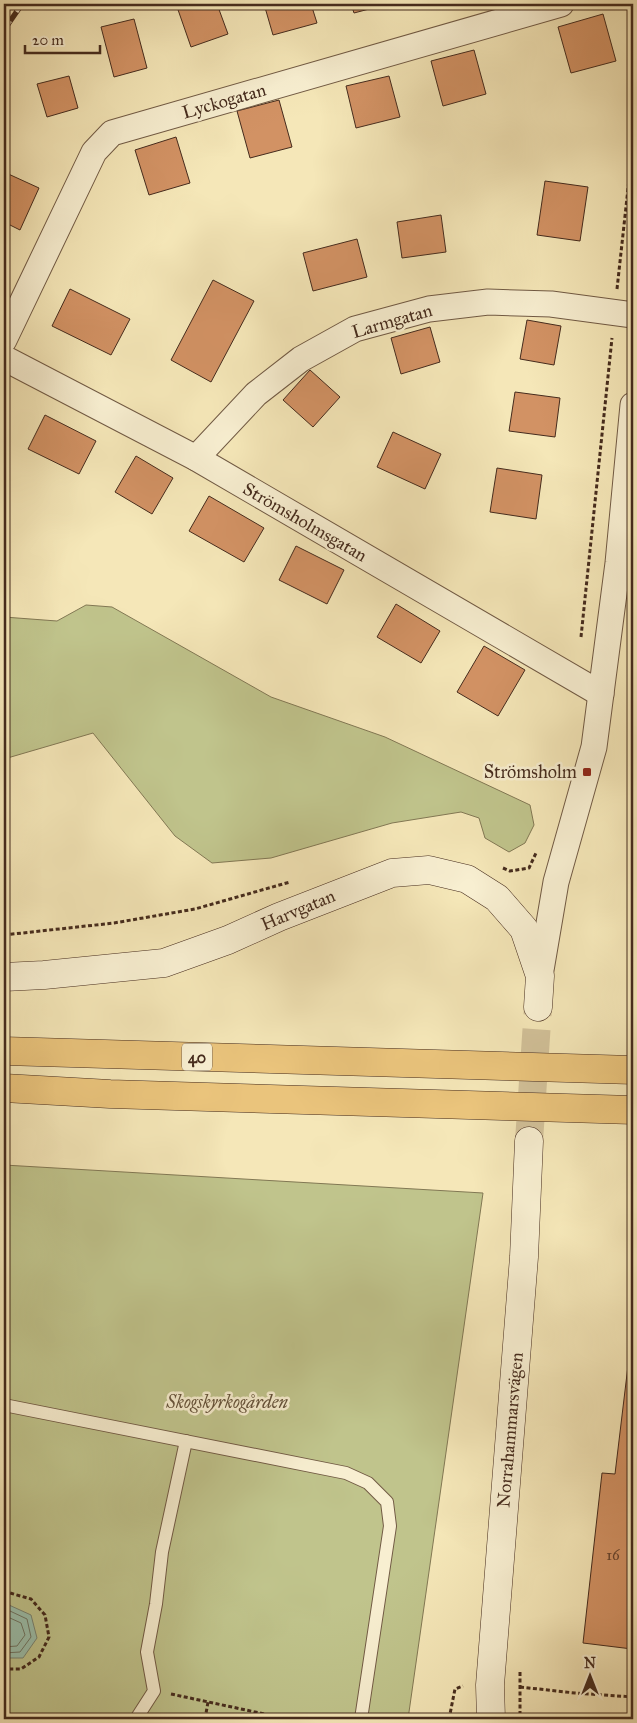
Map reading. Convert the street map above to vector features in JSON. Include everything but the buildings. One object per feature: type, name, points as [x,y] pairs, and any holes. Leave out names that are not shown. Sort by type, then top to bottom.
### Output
[{"type":"highway","name":"40","points":[[4,1050],[633,1070]]},
{"type":"highway","name":"40","points":[[4,1088],[110,1094],[633,1110]]},
{"type":"street","name":"Lyckogatan","points":[[4,340],[94,152],[112,133],[561,4]]},
{"type":"street","name":"Larmgatan","points":[[196,458],[256,394],[300,359],[355,329],[429,309],[488,302],[551,304],[624,314]]},
{"type":"street","name":"Strömsholmsgatan","points":[[4,358],[196,458],[601,694]]},
{"type":"street","points":[[538,1007],[540,976],[556,882],[594,747],[618,563],[633,405]]},
{"type":"street","name":"Harvgatan","points":[[4,977],[164,963],[228,940],[279,917],[392,873],[429,870],[466,879],[497,898],[524,930],[540,976]]},
{"type":"street","name":"Norrahammarsvägen","points":[[490,1719],[490,1685],[524,1257],[530,1141]]},
{"type":"lane","points":[[4,1406],[346,1473],[368,1483],[387,1502],[390,1526],[361,1719]]},
{"type":"lane","points":[[136,1719],[154,1691],[147,1652],[156,1604],[162,1552],[186,1441]]},
{"type":"path","points":[[580,642],[624,314],[633,143]]},
{"type":"path","points":[[4,1595],[10,1593],[31,1599],[45,1616],[48,1637],[39,1657],[21,1669],[4,1669]]},
{"type":"path","points":[[449,1719],[455,1688],[463,1686]]},
{"type":"path","points":[[520,1687],[633,1697]]},
{"type":"path","points":[[154,1691],[288,1719]]},
{"type":"path","points":[[205,1719],[208,1702]]},
{"type":"green space","points":[[86,605],[112,607],[271,697],[385,737],[530,805],[534,825],[525,843],[509,852],[485,838],[479,818],[461,812],[392,823],[271,858],[212,863],[175,836],[93,733],[4,759],[4,617],[57,621]]},
{"type":"green space","name":"Skogskyrkogården","points":[[4,1165],[483,1193],[408,1719],[4,1719]]},
{"type":"water","points":[[9,1605],[31,1615],[37,1638],[23,1658],[4,1658],[4,1608]]},
{"type":"tunnel","points":[[529,1141],[538,1007]]},
{"type":"railway","points":[[4,30],[22,4]]},
{"type":"place","name":"Strömsholm","points":[[587,772]]}]
